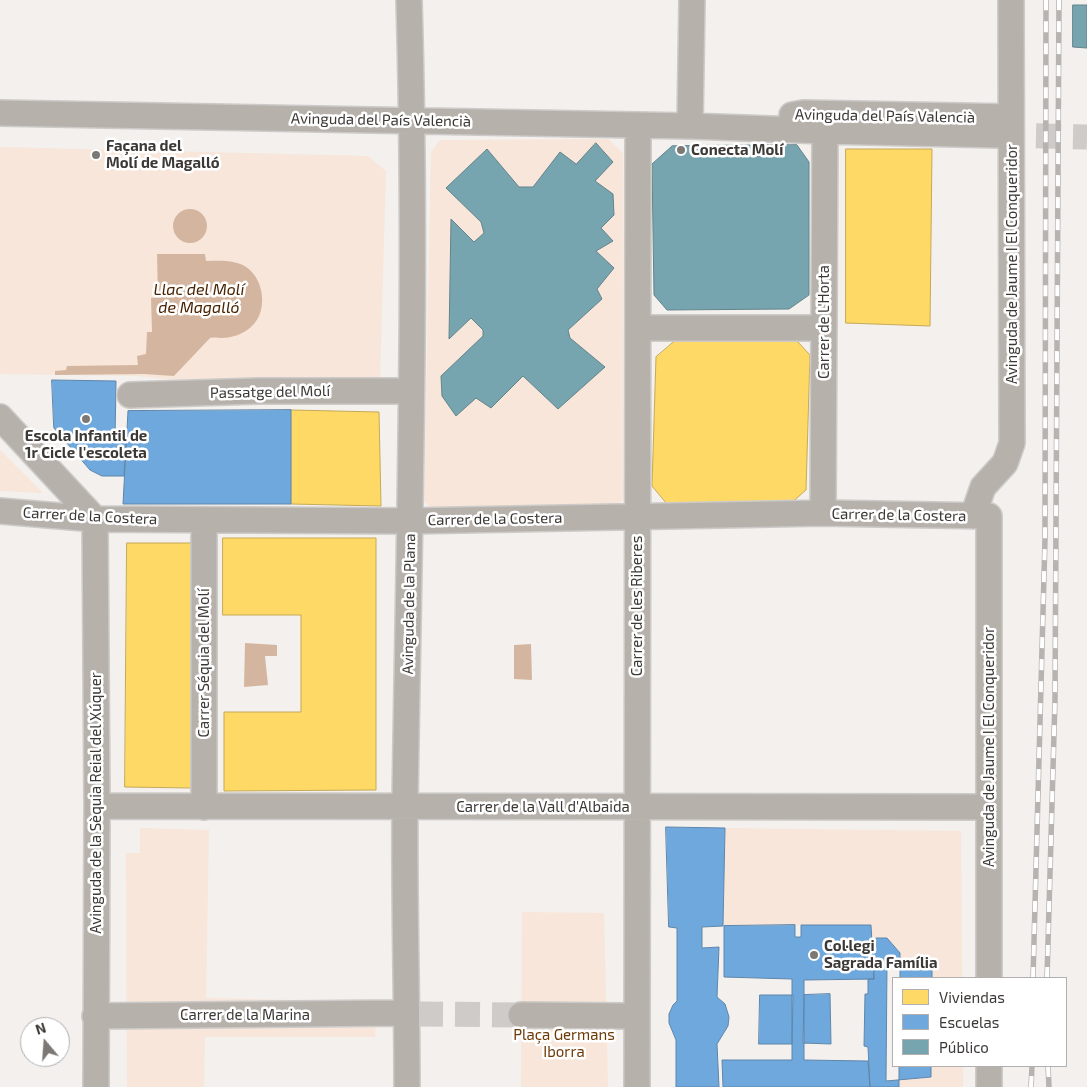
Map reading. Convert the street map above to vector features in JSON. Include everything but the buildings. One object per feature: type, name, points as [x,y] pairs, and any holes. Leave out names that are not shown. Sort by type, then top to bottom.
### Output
[{"type":"street","name":"Avinguda de la Plana","points":[[407,1087],[405,806],[410,521],[412,121],[409,0]]},
{"type":"street","points":[[690,126],[692,0]]},
{"type":"street","name":"Avinguda de Jaume I El Conqueridor","points":[[989,977],[989,807],[981,516],[983,487],[1005,463],[1012,443],[1005,126],[1011,0]]},
{"type":"street","name":"Avinguda del País Valencià","points":[[0,113],[690,126],[825,131],[1005,126]]},
{"type":"street","name":"Avinguda del País Valencià","points":[[762,128],[782,116],[803,113],[1005,126]]},
{"type":"street","name":"Carrer de les Riberes","points":[[637,1087],[638,125]]},
{"type":"street","name":"Carrer de L'Horta","points":[[823,513],[825,131]]},
{"type":"street","points":[[638,328],[824,328]]},
{"type":"street","name":"Passatge del Molí","points":[[130,394],[258,391],[411,391]]},
{"type":"street","points":[[0,417],[96,519]]},
{"type":"street","name":"Carrer de la Costera","points":[[0,511],[96,519],[204,520],[410,521],[823,513],[981,516]]},
{"type":"street","name":"Avinguda de la Sèquia Reial del Xúquer","points":[[96,519],[96,1087]]},
{"type":"street","name":"Carrer Séquia del Molí","points":[[204,520],[204,806]]},
{"type":"street","name":"Carrer de la Vall d'Albaida","points":[[97,806],[989,807]]},
{"type":"street","name":"Carrer de la Marina","points":[[95,1016],[394,1014]]},
{"type":"street","points":[[521,1015],[625,1016]]},
{"type":"street","points":[[988,1067],[988,1087]]},
{"type":"green space","points":[[608,139],[623,153],[623,499],[610,513],[435,512],[424,501],[431,152],[440,140]]},
{"type":"green space","points":[[0,147],[368,156],[386,171],[380,379],[175,380],[137,376],[0,374]]},
{"type":"green space","points":[[0,450],[43,493],[0,491]]},
{"type":"green space","points":[[140,828],[209,830],[206,998],[377,1002],[375,1037],[205,1037],[204,1087],[127,1087],[126,853],[140,853]]},
{"type":"green space","points":[[725,828],[961,831],[962,977],[932,977],[932,963],[900,963],[900,953],[888,938],[872,937],[871,925],[723,926]]},
{"type":"green space","name":"Plaça Germans Iborra","points":[[522,912],[604,913],[608,1087],[521,1087]]},
{"type":"green space","points":[[931,1067],[963,1067],[963,1087],[899,1087],[899,1079],[931,1077]]},
{"type":"water","name":"Llac del Molí de Magalló","points":[[190,209],[202,214],[207,226],[202,238],[190,243],[178,238],[173,226],[178,214]]},
{"type":"water","name":"Llac del Molí de Magalló","points":[[157,254],[205,254],[206,261],[229,261],[246,267],[258,281],[261,291],[261,311],[257,320],[251,327],[237,335],[226,338],[210,338],[174,376],[144,374],[55,375],[55,371],[66,370],[67,366],[138,365],[137,356],[146,354],[147,332],[152,332],[151,298],[158,297]]},
{"type":"water","points":[[245,643],[277,645],[277,656],[265,656],[268,685],[244,687]]},
{"type":"water","points":[[531,644],[532,680],[514,679],[514,645]]},
{"type":"tunnel","points":[[999,135],[1087,137]]},
{"type":"tunnel","points":[[418,1014],[521,1015]]},
{"type":"railway","points":[[1033,977],[1045,539],[1046,0]]},
{"type":"railway","points":[[1047,977],[1055,699],[1059,0]]},
{"type":"railway","points":[[1031,1087],[1032,1067]]},
{"type":"railway","points":[[1048,1067],[1049,1087]]},
{"type":"place","name":"Conecta Molí","points":[[681,150]]},
{"type":"place","name":"Façana del Molí de Magalló","points":[[96,155]]},
{"type":"place","name":"Escola Infantil de 1r Cicle l'escoleta","points":[[86,419]]},
{"type":"place","name":"Col·legi Sagrada Família","points":[[814,955]]}]
